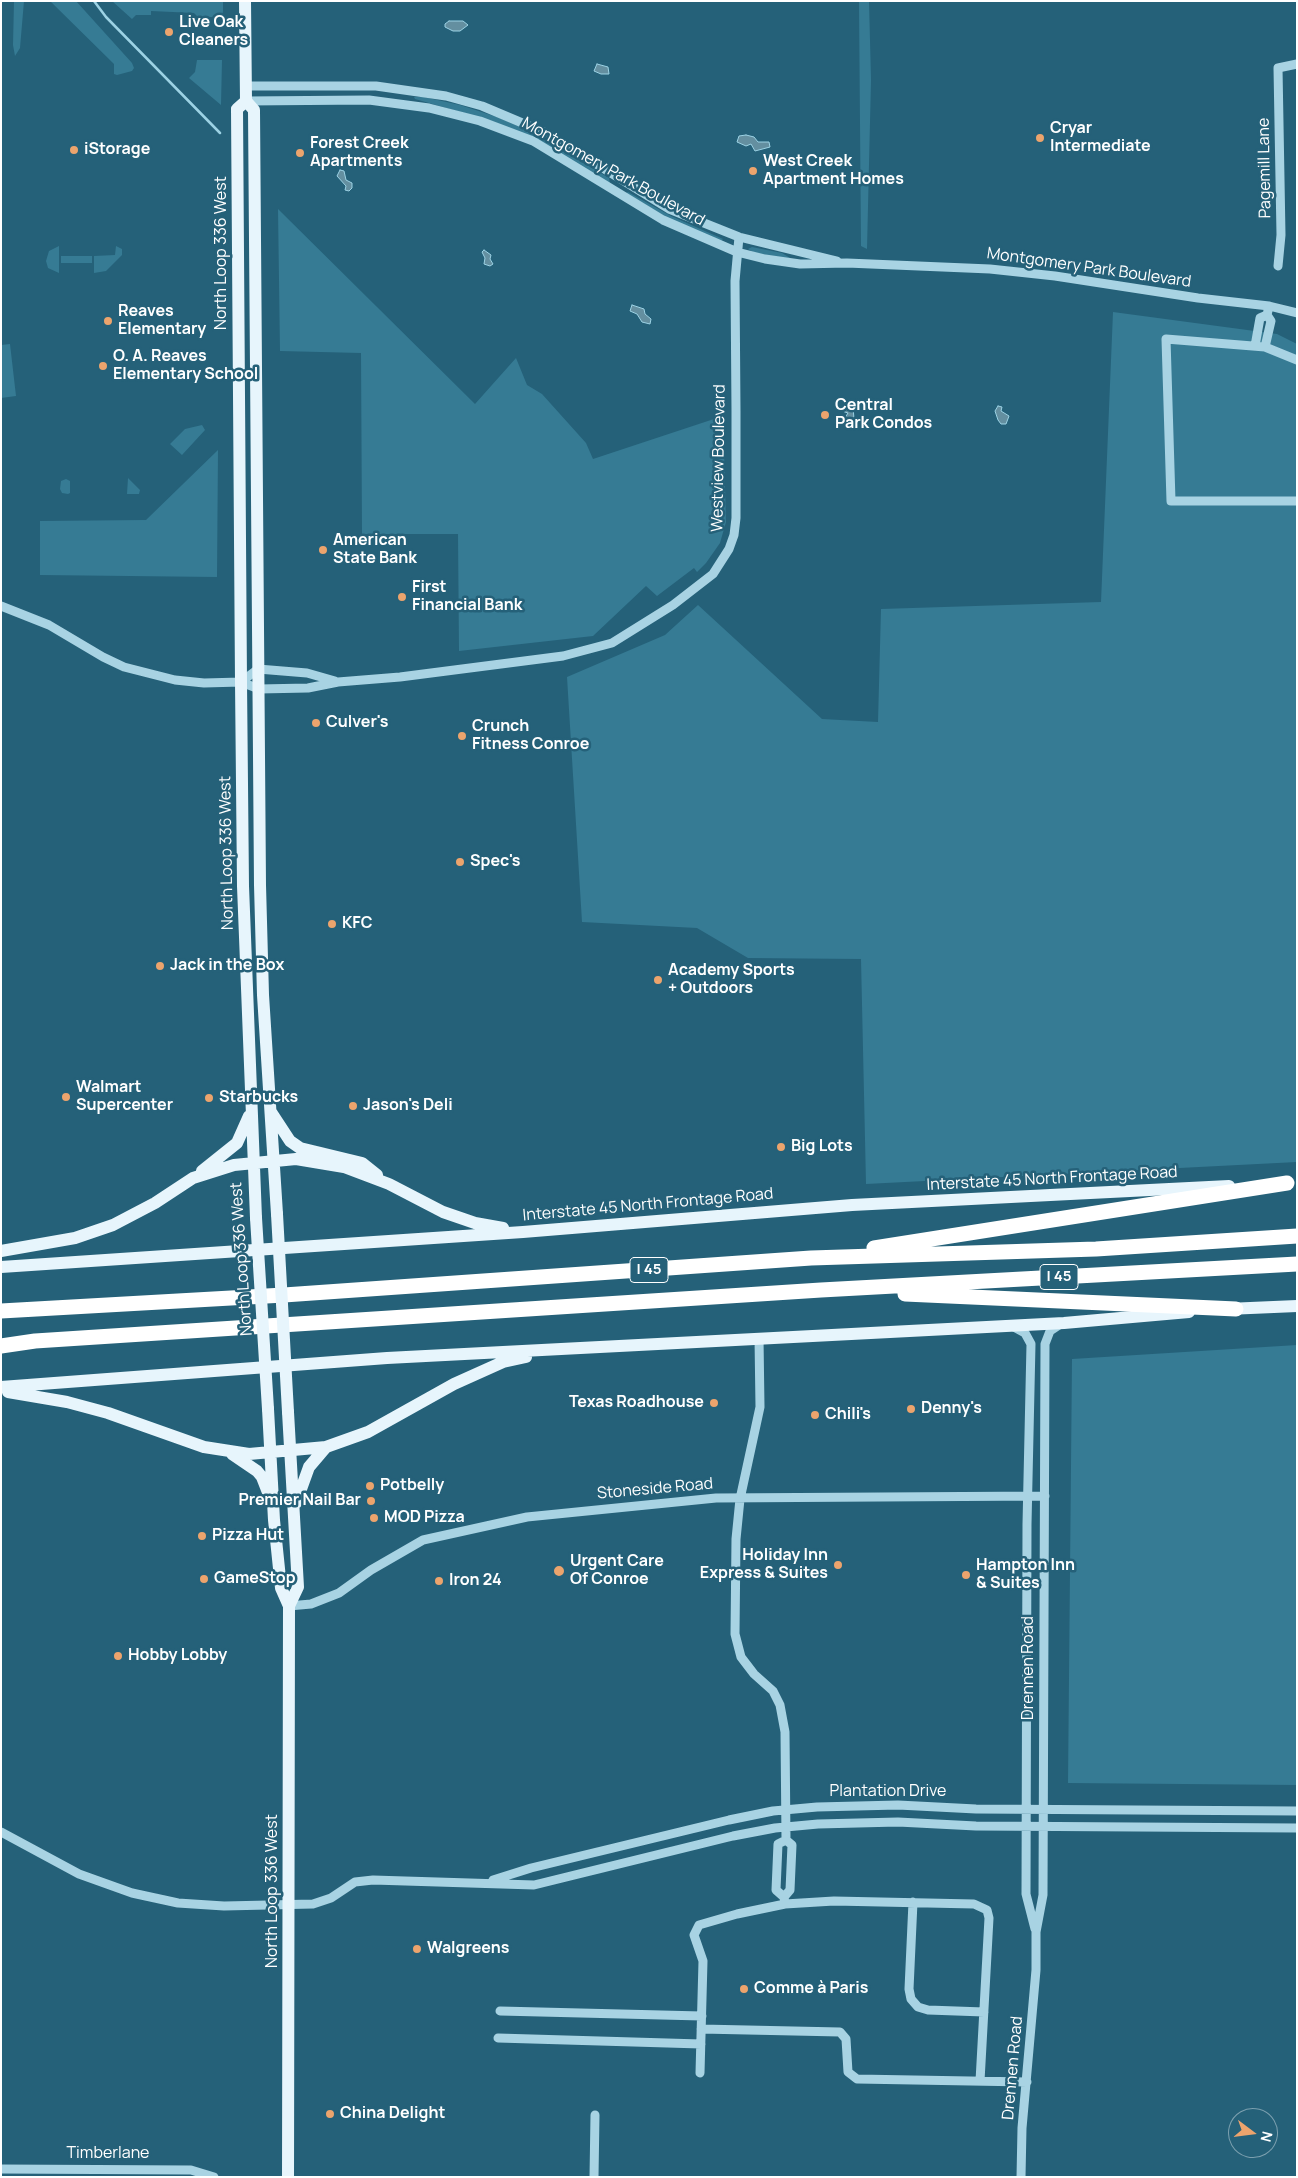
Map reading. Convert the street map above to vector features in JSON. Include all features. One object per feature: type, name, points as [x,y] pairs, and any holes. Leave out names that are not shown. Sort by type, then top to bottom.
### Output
[{"type":"highway","points":[[811,1258],[1292,1183]]},
{"type":"highway","name":"I 45","points":[[1,1311],[294,1294],[811,1258],[1096,1250],[1297,1236]]},
{"type":"highway","name":"I 45","points":[[1,1346],[35,1341],[821,1290],[1297,1264]]},
{"type":"highway","points":[[821,1290],[1236,1309]]},
{"type":"main road","name":"North Loop 336 West","points":[[245,1],[246,101],[254,110],[260,885],[269,1109],[274,1161],[298,1587],[289,1606]]},
{"type":"main road","name":"North Loop 336 West","points":[[246,101],[237,109],[243,886],[252,1109],[252,1163],[273,1504],[281,1588],[289,1606],[288,2177]]},
{"type":"main road","points":[[239,420],[256,422]]},
{"type":"main road","points":[[1,1251],[75,1238],[114,1225],[154,1203],[229,1152],[237,1143],[252,1109]]},
{"type":"main road","points":[[269,1109],[290,1141],[300,1148],[362,1164],[389,1184]]},
{"type":"main road","points":[[193,1178],[234,1165],[296,1159],[322,1162],[389,1184],[443,1212],[476,1223],[523,1232]]},
{"type":"main road","name":"Interstate 45 North Frontage Road","points":[[1,1267],[523,1232],[852,1206],[1292,1183]]},
{"type":"main road","points":[[1,1389],[377,1359],[1064,1323],[1297,1306]]},
{"type":"main road","points":[[1,1389],[85,1407],[204,1447],[249,1454],[326,1447],[368,1432],[454,1384],[503,1362],[552,1350]]},
{"type":"main road","points":[[294,1508],[309,1467],[326,1447]]},
{"type":"main road","points":[[227,1452],[262,1477],[273,1504]]},
{"type":"street","name":"Pagemill Lane","points":[[1278,266],[1282,235],[1278,68],[1297,64]]},
{"type":"street","name":"Montgomery Park Boulevard","points":[[245,86],[376,86],[446,96],[482,106],[546,133],[669,209],[739,237],[846,263]]},
{"type":"street","name":"Montgomery Park Boulevard","points":[[246,101],[369,100],[405,104],[452,113],[506,130],[533,141],[663,220],[737,252],[800,264],[846,263],[990,269],[1055,276],[1268,311],[1297,313]]},
{"type":"street","points":[[622,196],[629,186]]},
{"type":"street","name":"Westview Boulevard","points":[[1,606],[35,618],[124,667],[175,680],[204,683],[241,682],[259,689],[308,688],[338,682],[400,677],[563,656],[612,643],[673,605],[713,574],[729,549],[736,518],[734,281],[739,237]]},
{"type":"street","points":[[1255,346],[1260,318],[1268,311],[1271,321],[1265,347]]},
{"type":"street","points":[[1297,360],[1265,347],[1166,339],[1171,501],[1297,501]]},
{"type":"street","points":[[241,682],[258,669]]},
{"type":"street","name":"Westview Boulevard","points":[[258,669],[307,673],[338,682]]},
{"type":"street","name":"Drennen Road","points":[[1021,2177],[1022,2128],[1036,1970],[1036,1932],[1043,1895],[1045,1344],[1050,1331],[1064,1323]]},
{"type":"street","name":"Drennen Road","points":[[1010,1325],[1025,1333],[1031,1344],[1026,1894],[1036,1932]]},
{"type":"street","points":[[759,1338],[760,1408],[740,1500],[736,1539],[735,1634],[741,1657],[754,1674],[773,1691],[780,1706],[785,1732],[786,1840]]},
{"type":"street","name":"Stoneside Road","points":[[289,1606],[311,1604],[339,1593],[371,1570],[434,1536],[549,1514],[687,1499],[1045,1496]]},
{"type":"street","name":"Plantation Drive","points":[[488,1882],[531,1868],[729,1820],[785,1810],[818,1807],[898,1805],[1044,1810],[1297,1811]]},
{"type":"street","name":"Plantation Drive","points":[[1,1832],[78,1874],[140,1896],[195,1905],[313,1904],[331,1898],[355,1882],[362,1881],[488,1882],[534,1885],[733,1836],[787,1826],[898,1822],[1026,1826],[1297,1828]]},
{"type":"street","points":[[784,1901],[776,1890],[776,1869],[778,1844],[786,1840]]},
{"type":"street","points":[[784,1901],[790,1890],[792,1845],[786,1840]]},
{"type":"street","points":[[776,1869],[791,1869]]},
{"type":"street","points":[[700,2073],[703,1961],[694,1935],[699,1925],[784,1901],[912,1902],[974,1904],[987,1910],[989,1918],[980,2082]]},
{"type":"street","points":[[912,1902],[909,1989],[911,1999],[918,2007],[928,2010],[984,2012]]},
{"type":"street","points":[[500,2011],[702,2016]]},
{"type":"street","points":[[702,2029],[836,2031],[844,2034],[848,2072],[857,2079],[1027,2082]]},
{"type":"street","points":[[498,2038],[701,2044]]},
{"type":"street","points":[[594,2115],[594,2177]]},
{"type":"street","name":"Timberlane","points":[[1,2169],[100,2172],[191,2170],[214,2177]]},
{"type":"shaded area","points":[[14,1],[24,1],[20,48],[15,56],[13,45]]},
{"type":"shaded area","points":[[50,1],[76,1],[132,63],[134,68],[132,71],[114,74],[114,64]]},
{"type":"shaded area","points":[[112,1],[223,1],[223,11],[222,17],[198,17],[194,13],[151,11],[151,15],[136,15],[132,19]]},
{"type":"shaded area","points":[[859,1],[869,1],[871,80],[867,249],[861,246]]},
{"type":"shaded area","points":[[449,21],[463,21],[468,25],[460,31],[453,31],[445,27],[445,24]]},
{"type":"shaded area","points":[[197,60],[222,60],[221,105],[189,78],[195,72]]},
{"type":"shaded area","points":[[597,64],[608,67],[609,74],[601,74],[594,71]]},
{"type":"shaded area","points":[[414,97],[424,97],[460,105],[497,117],[529,131],[609,178],[610,184],[495,122],[415,99]]},
{"type":"shaded area","points":[[739,136],[754,137],[758,142],[769,142],[770,147],[755,151],[751,144],[746,146],[737,142]]},
{"type":"shaded area","points":[[340,170],[344,171],[346,180],[352,183],[352,188],[349,191],[345,190],[346,186],[337,176]]},
{"type":"shaded area","points":[[628,192],[671,216],[723,239],[721,241],[671,220],[626,193]]},
{"type":"shaded area","points":[[278,209],[475,404],[516,358],[527,385],[542,394],[586,443],[593,459],[723,416],[726,522],[720,543],[706,563],[697,572],[694,568],[657,596],[646,586],[593,636],[459,651],[458,534],[362,534],[361,353],[280,351]]},
{"type":"shaded area","points":[[59,246],[59,273],[48,268],[46,261],[49,251]]},
{"type":"shaded area","points":[[116,246],[122,249],[122,255],[106,271],[94,273],[94,256],[115,255]]},
{"type":"shaded area","points":[[752,247],[782,253],[790,258],[781,259],[753,252],[748,249]]},
{"type":"shaded area","points":[[484,250],[491,255],[490,259],[493,264],[490,266],[484,264],[485,258],[482,252]]},
{"type":"shaded area","points":[[61,256],[92,256],[92,263],[61,263]]},
{"type":"shaded area","points":[[632,305],[644,309],[645,314],[651,319],[650,324],[642,322],[637,314],[630,311]]},
{"type":"shaded area","points":[[1113,312],[1277,334],[1297,344],[1297,1162],[866,1184],[861,959],[748,958],[697,928],[582,922],[567,677],[665,635],[698,605],[822,719],[878,722],[881,609],[1101,602]]},
{"type":"shaded area","points":[[10,344],[16,396],[1,398],[1,345]]},
{"type":"shaded area","points":[[850,405],[853,407],[854,419],[852,424],[846,426],[843,421],[848,413],[842,411],[842,407]]},
{"type":"shaded area","points":[[998,406],[1002,407],[1001,411],[1009,416],[1006,424],[1001,424],[998,420],[995,411]]},
{"type":"shaded area","points":[[202,425],[205,430],[182,455],[170,444],[185,429]]},
{"type":"shaded area","points":[[218,450],[217,577],[40,575],[40,521],[146,520]]},
{"type":"shaded area","points":[[128,478],[140,490],[139,494],[127,494]]},
{"type":"shaded area","points":[[66,479],[70,481],[70,493],[68,494],[62,493],[60,489],[61,481]]},
{"type":"shaded area","points":[[1297,1345],[1297,1785],[1068,1783],[1072,1359]]},
{"type":"waterway","points":[[94,1],[106,17],[220,133]]},
{"type":"place","name":"Live Oak Cleaners","points":[[169,32]]},
{"type":"place","name":"Cryar Intermediate","points":[[1040,138]]},
{"type":"place","name":"iStorage","points":[[74,150]]},
{"type":"place","name":"Forest Creek Apartments","points":[[300,153]]},
{"type":"place","name":"West Creek Apartment Homes","points":[[753,171]]},
{"type":"place","name":"Reaves Elementary","points":[[108,321]]},
{"type":"place","name":"O. A. Reaves Elementary School","points":[[103,366]]},
{"type":"place","name":"Central Park Condos","points":[[825,415]]},
{"type":"place","name":"American State Bank","points":[[323,550]]},
{"type":"place","name":"First Financial Bank","points":[[402,597]]},
{"type":"place","name":"Culver's","points":[[316,723]]},
{"type":"place","name":"Crunch Fitness Conroe","points":[[462,736]]},
{"type":"place","name":"Spec's","points":[[460,862]]},
{"type":"place","name":"KFC","points":[[332,924]]},
{"type":"place","name":"Jack in the Box","points":[[160,966]]},
{"type":"place","name":"Academy Sports + Outdoors","points":[[658,980]]},
{"type":"place","name":"Walmart Supercenter","points":[[66,1097]]},
{"type":"place","name":"Starbucks","points":[[209,1098]]},
{"type":"place","name":"Jason's Deli","points":[[353,1106]]},
{"type":"place","name":"Big Lots","points":[[781,1147]]},
{"type":"place","name":"Texas Roadhouse","points":[[714,1403]]},
{"type":"place","name":"Denny's","points":[[911,1409]]},
{"type":"place","name":"Chili's","points":[[815,1415]]},
{"type":"place","name":"Potbelly","points":[[370,1486]]},
{"type":"place","name":"Premier Nail Bar","points":[[371,1501]]},
{"type":"place","name":"MOD Pizza","points":[[374,1518]]},
{"type":"place","name":"Pizza Hut","points":[[202,1536]]},
{"type":"place","name":"Holiday Inn Express & Suites","points":[[838,1565]]},
{"type":"place","name":"Urgent Care Of Conroe","points":[[559,1571]]},
{"type":"place","name":"Hampton Inn & Suites","points":[[966,1575]]},
{"type":"place","name":"GameStop","points":[[204,1579]]},
{"type":"place","name":"Iron 24","points":[[439,1581]]},
{"type":"place","name":"Hobby Lobby","points":[[118,1656]]},
{"type":"place","name":"Walgreens","points":[[417,1949]]},
{"type":"place","name":"Comme à Paris","points":[[744,1989]]},
{"type":"place","name":"China Delight","points":[[330,2114]]}]
